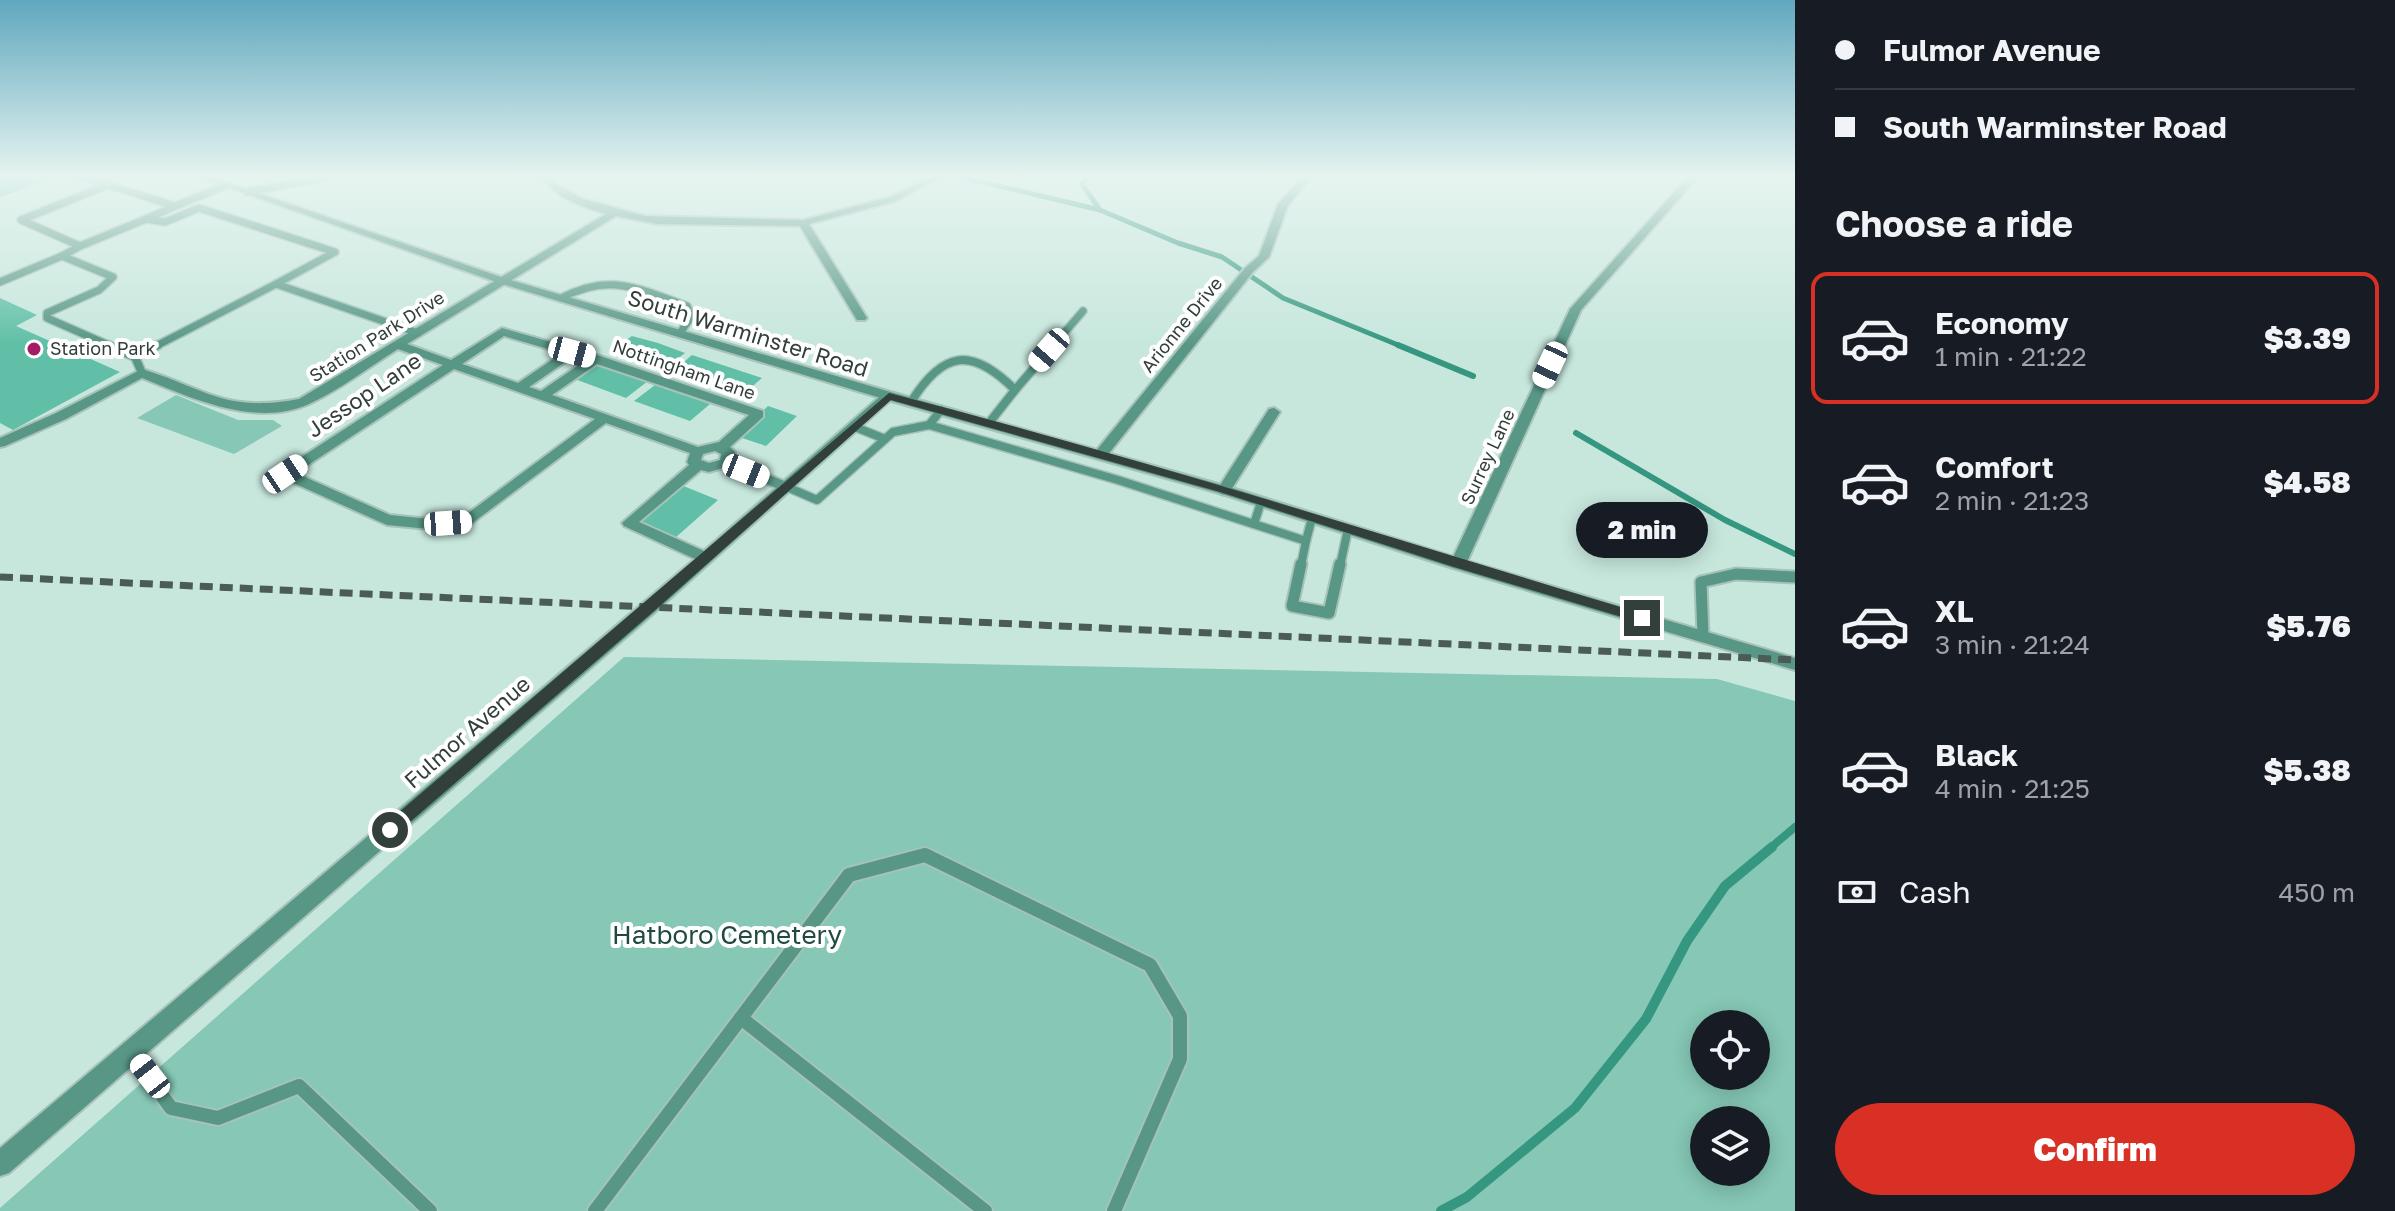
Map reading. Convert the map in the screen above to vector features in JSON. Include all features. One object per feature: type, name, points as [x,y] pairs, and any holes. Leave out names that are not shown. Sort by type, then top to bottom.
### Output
[{"type":"street","name":"South Warminster Road","points":[[364,233],[503,281],[889,396],[1224,490],[1458,564],[1795,664]]},
{"type":"street","name":"Station Park Drive","points":[[142,373],[224,407],[286,406],[316,397],[582,233]]},
{"type":"street","points":[[809,233],[861,318]]},
{"type":"street","name":"Arionne Drive","points":[[1101,454],[1264,257],[1273,233]]},
{"type":"street","name":"Surrey Lane","points":[[1458,564],[1576,309],[1644,233]]},
{"type":"street","points":[[451,363],[502,332],[596,359]]},
{"type":"street","points":[[398,345],[605,418],[697,458],[709,468],[726,462],[787,487]]},
{"type":"street","points":[[519,388],[572,352]]},
{"type":"street","points":[[542,396],[596,359]]},
{"type":"street","name":"Nottingham Lane","points":[[596,359],[758,414],[722,447]]},
{"type":"street","name":"Jessop Lane","points":[[451,363],[285,474],[387,520],[429,524],[467,522],[605,418]]},
{"type":"street","points":[[0,443],[61,416],[142,373]]},
{"type":"street","name":"Fulmor Avenue","points":[[0,1164],[706,558],[889,396]]},
{"type":"street","points":[[1224,490],[1274,412]]},
{"type":"street","points":[[706,558],[629,523],[706,447],[722,447],[729,455],[726,462]]},
{"type":"lane","points":[[49,233],[80,246]]},
{"type":"lane","points":[[0,282],[113,233]]},
{"type":"lane","points":[[135,357],[335,252],[275,233]]},
{"type":"lane","points":[[62,256],[113,277],[99,290],[47,313],[47,318],[135,357],[142,373]]},
{"type":"lane","points":[[561,298],[586,285],[608,283],[634,288],[687,306],[691,317],[680,333]]},
{"type":"lane","points":[[276,284],[418,333]]},
{"type":"lane","points":[[989,423],[1083,311]]},
{"type":"lane","points":[[911,402],[928,376],[943,363],[955,361],[982,364],[1005,379],[1015,390]]},
{"type":"lane","points":[[929,425],[941,410]]},
{"type":"lane","points":[[787,487],[817,500],[893,432],[929,425],[1118,480],[1306,541]]},
{"type":"lane","points":[[855,427],[885,439]]},
{"type":"lane","points":[[1069,466],[1078,447]]},
{"type":"lane","points":[[1118,480],[1129,462]]},
{"type":"lane","points":[[1254,524],[1261,502]]},
{"type":"lane","points":[[1312,518],[1292,606],[1329,613],[1348,529]]},
{"type":"lane","points":[[1703,636],[1701,582],[1723,574],[1795,577]]},
{"type":"lane","points":[[595,1211],[849,875],[925,855],[1150,965],[1180,1016],[1180,1059],[1114,1211]]},
{"type":"lane","points":[[741,1018],[985,1211]]},
{"type":"lane","points":[[131,1052],[171,1108],[218,1118],[299,1086],[430,1211]]},
{"type":"green space","points":[[176,395],[238,420],[273,420],[282,426],[234,454],[137,418]]},
{"type":"green space","name":"Hatboro Cemetery","points":[[624,657],[1717,679],[1795,701],[1795,1211],[0,1211]]},
{"type":"building","name":"Station Park","points":[[0,298],[37,315],[16,326],[120,372],[13,430],[0,423]]},
{"type":"building","points":[[632,336],[685,353],[663,370],[610,351]]},
{"type":"building","points":[[692,355],[762,378],[741,396],[671,373]]},
{"type":"building","points":[[593,362],[648,381],[626,398],[572,378]]},
{"type":"building","points":[[655,385],[710,404],[690,421],[634,401]]},
{"type":"building","points":[[768,406],[797,416],[766,446],[736,436]]},
{"type":"building","points":[[681,485],[718,500],[675,538],[638,522]]},
{"type":"waterway","points":[[1153,233],[1222,257],[1283,298],[1403,347]]},
{"type":"waterway","points":[[1398,345],[1473,376]]},
{"type":"waterway","points":[[1576,433],[1725,520],[1795,554]]},
{"type":"waterway","points":[[1769,849],[1795,827]]},
{"type":"waterway","points":[[1441,1211],[1467,1197],[1575,1108],[1646,1019],[1687,941],[1725,886],[1772,847]]},
{"type":"railway","points":[[0,577],[1795,660]]},
{"type":"place","name":"Station Park","points":[[34,349]]},
{"type":"route","points":[[390,830],[649,608],[889,396],[1224,490],[1642,618]]}]
